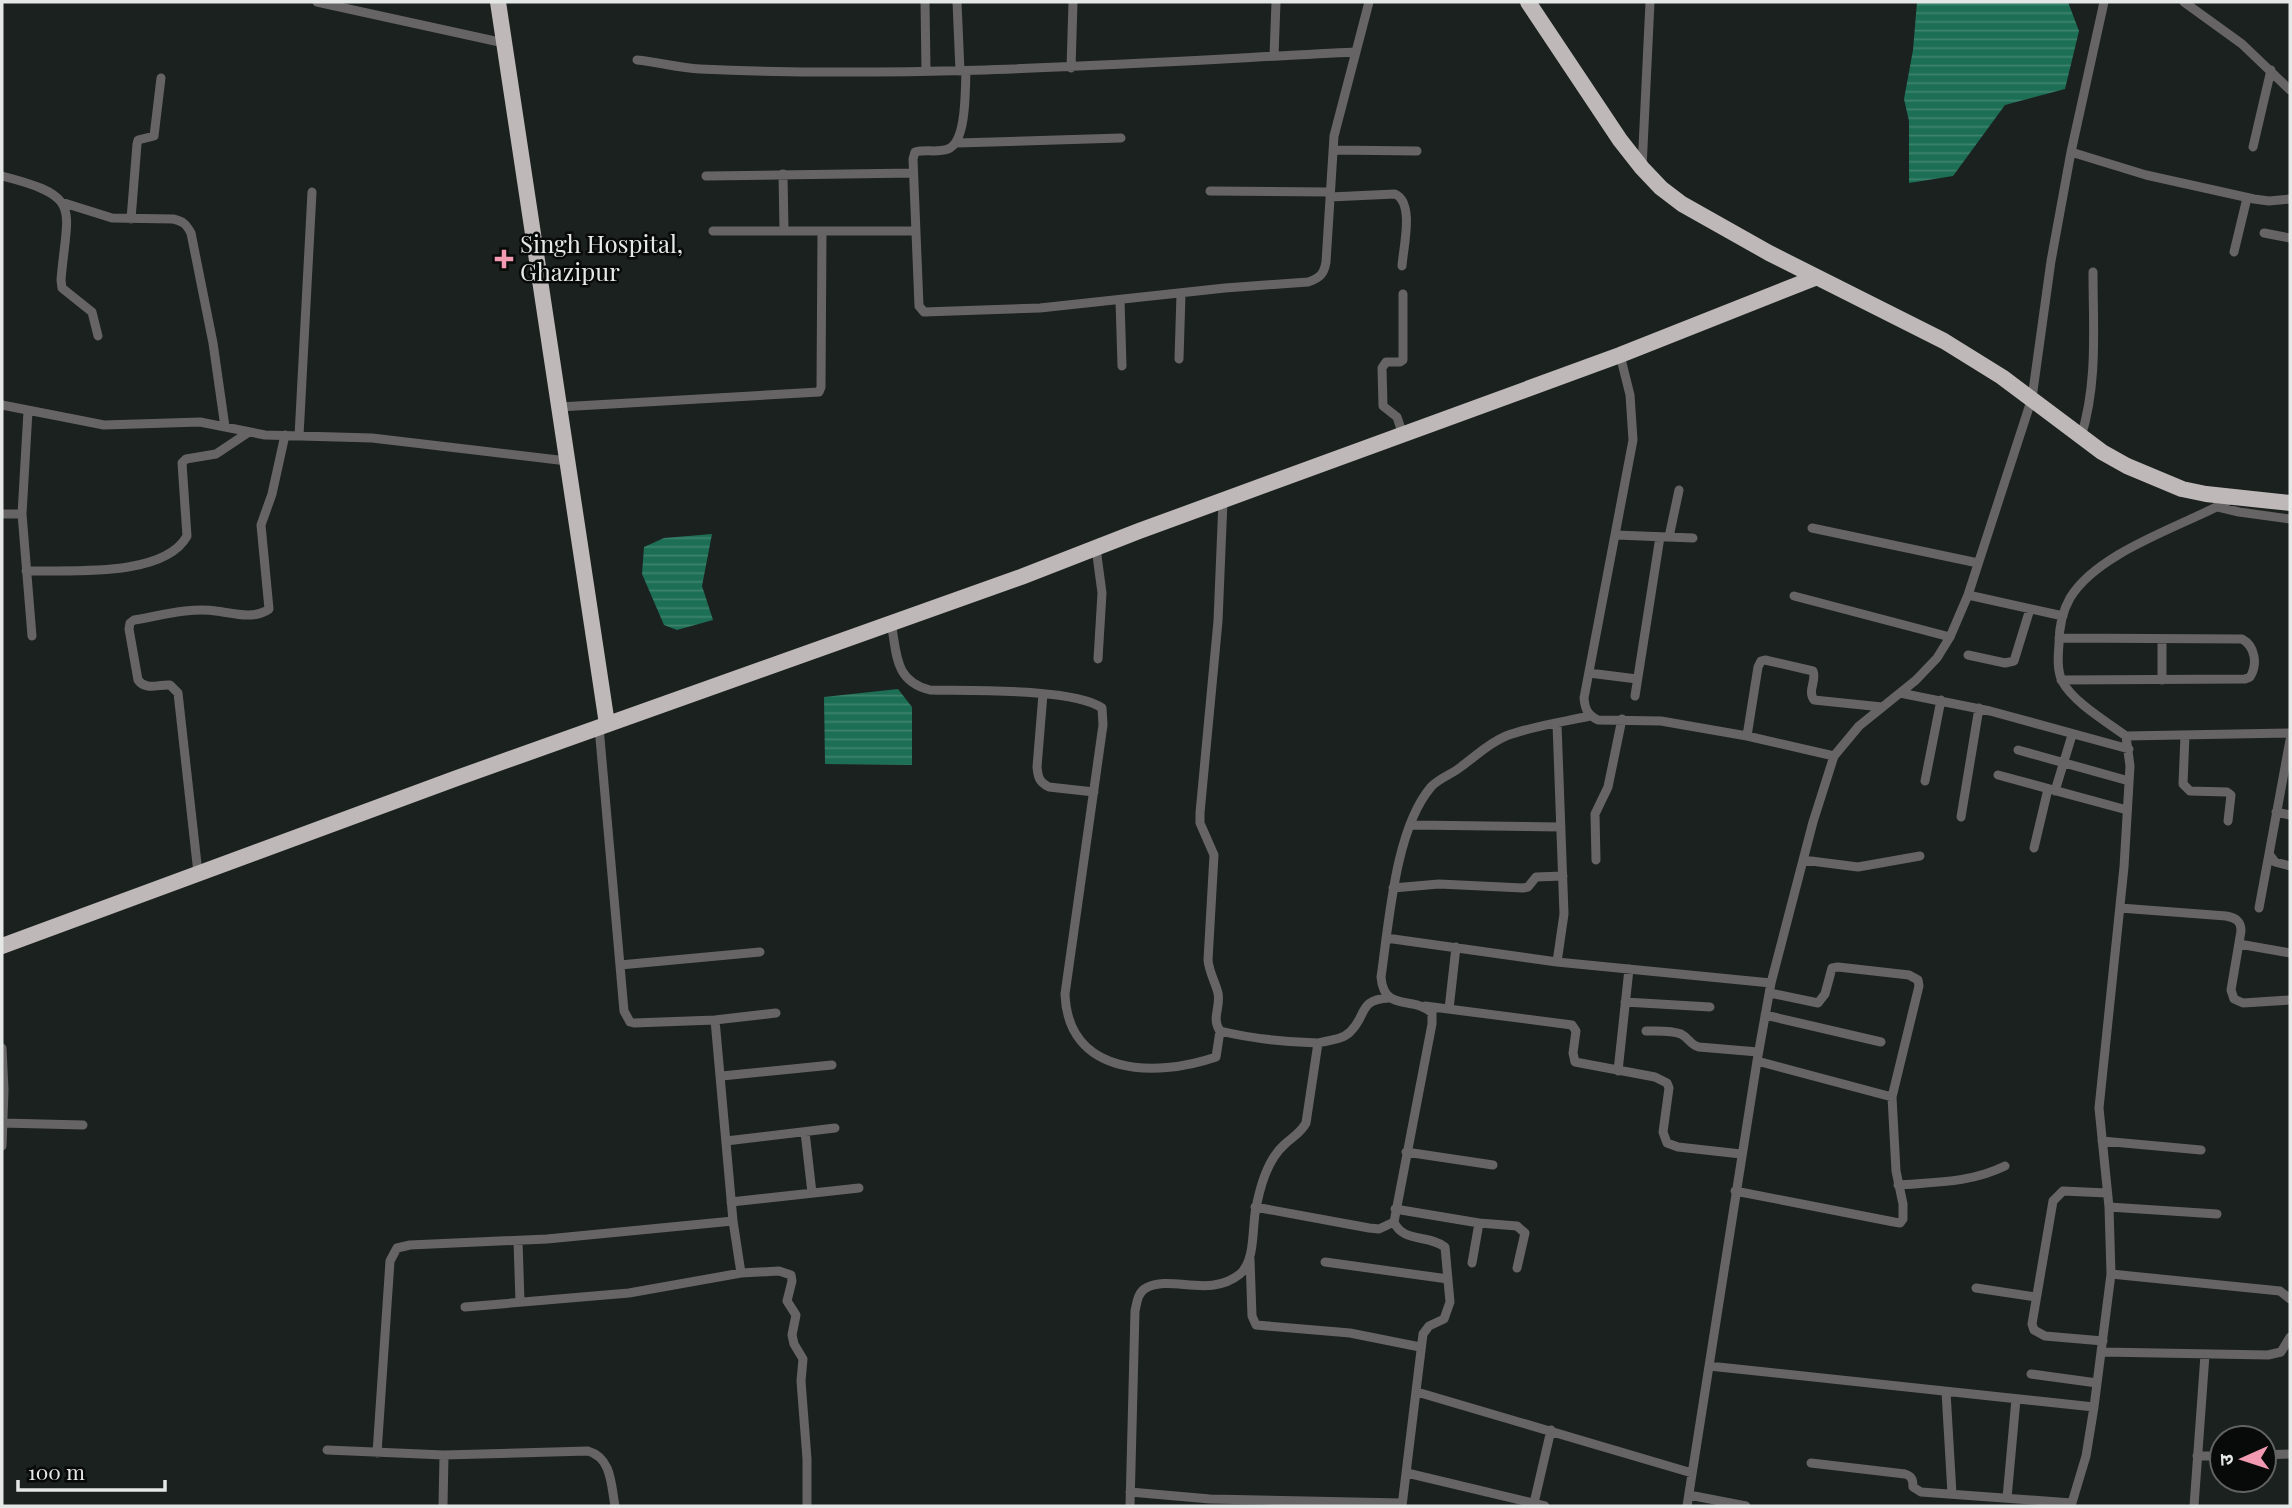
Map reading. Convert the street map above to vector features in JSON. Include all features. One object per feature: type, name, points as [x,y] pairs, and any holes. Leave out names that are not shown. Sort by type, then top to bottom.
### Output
[{"type":"highway","points":[[498,2],[567,461],[603,726]]},
{"type":"highway","points":[[1528,2],[1620,140],[1642,168],[1682,204],[1730,232],[1944,341],[2032,398],[2111,457],[2155,479],[2182,489],[2290,503]]},
{"type":"highway","points":[[2,946],[603,726],[1021,577],[1620,355],[1817,277]]},
{"type":"street","points":[[317,2],[504,43]]},
{"type":"street","points":[[925,2],[926,71]]},
{"type":"street","points":[[957,2],[963,71],[961,133],[957,143],[951,148],[915,152],[914,231],[919,306],[923,312],[1040,308],[1318,279],[1324,274],[1326,262],[1334,136],[1369,2]]},
{"type":"street","points":[[1071,68],[1073,2]]},
{"type":"street","points":[[1274,56],[1276,2]]},
{"type":"street","points":[[1642,168],[1650,2]]},
{"type":"street","points":[[1686,1506],[1770,988],[1822,789],[1834,756],[1858,726],[1937,658],[1950,637],[1968,595],[2032,398],[2051,261],[2071,152],[2104,2]]},
{"type":"street","points":[[2184,2],[2242,44],[2290,90]]},
{"type":"street","points":[[637,60],[700,69],[963,71],[1071,68],[1355,52]]},
{"type":"street","points":[[2253,147],[2271,70]]},
{"type":"street","points":[[131,219],[136,144],[138,140],[154,136],[161,78]]},
{"type":"street","points":[[957,143],[1121,138]]},
{"type":"street","points":[[1333,150],[1416,150]]},
{"type":"street","points":[[2071,152],[2147,175],[2247,198],[2269,201],[2290,199]]},
{"type":"street","points":[[706,176],[913,173]]},
{"type":"street","points":[[783,174],[784,231]]},
{"type":"street","points":[[2,176],[41,186],[51,191],[61,202],[67,218],[62,288],[92,312],[98,336]]},
{"type":"street","points":[[1210,191],[1395,194],[1404,200],[1407,214],[1402,266]]},
{"type":"street","points":[[299,436],[312,192]]},
{"type":"street","points":[[2235,252],[2247,198]]},
{"type":"street","points":[[61,202],[112,218],[182,221],[191,233],[213,343],[225,426]]},
{"type":"street","points":[[713,231],[914,231]]},
{"type":"street","points":[[559,407],[818,392],[821,387],[822,231]]},
{"type":"street","points":[[2264,233],[2290,238]]},
{"type":"street","points":[[2081,437],[2090,405],[2094,372],[2093,272]]},
{"type":"street","points":[[1403,294],[1403,360],[1386,362],[1382,368],[1383,406],[1397,417],[1403,435]]},
{"type":"street","points":[[1180,359],[1181,295]]},
{"type":"street","points":[[1120,300],[1122,366]]},
{"type":"street","points":[[1620,355],[1630,396],[1633,440],[1584,698],[1585,708],[1590,716],[1598,720],[1661,721],[1747,736],[1834,756]]},
{"type":"street","points":[[2,405],[104,425],[181,422],[217,424],[249,432],[372,438],[567,461]]},
{"type":"street","points":[[28,411],[22,514],[32,636]]},
{"type":"street","points":[[26,571],[103,569],[146,564],[172,553],[187,536],[182,463],[186,459],[211,456],[224,450],[249,432]]},
{"type":"street","points":[[198,873],[178,692],[170,685],[148,687],[138,680],[129,629],[134,620],[189,612],[208,610],[238,615],[269,610],[261,525],[272,494],[285,435]]},
{"type":"street","points":[[1635,696],[1665,537],[1679,490]]},
{"type":"street","points":[[2235,497],[2124,551],[2103,565],[2071,597],[2063,616],[2059,638],[2061,680],[2073,696],[2126,736],[2290,733]]},
{"type":"street","points":[[891,622],[901,670],[908,682],[919,687],[930,690],[1043,694],[1102,708],[1104,725],[1068,971],[1066,1011],[1070,1024],[1078,1038],[1098,1056],[1123,1066],[1155,1069],[1216,1057],[1220,1031],[1215,1021],[1219,994],[1210,974],[1208,960],[1214,855],[1200,823],[1200,813],[1217,621],[1223,501]]},
{"type":"street","points":[[2218,507],[2290,519]]},
{"type":"street","points":[[2,514],[22,514]]},
{"type":"street","points":[[1812,528],[1978,563]]},
{"type":"street","points":[[1616,535],[1693,538]]},
{"type":"street","points":[[1096,548],[1102,593],[1098,659]]},
{"type":"street","points":[[1968,595],[2063,616]]},
{"type":"street","points":[[1794,596],[1950,637]]},
{"type":"street","points":[[1968,655],[2005,663],[2014,662],[2030,608]]},
{"type":"street","points":[[2059,638],[2242,639],[2252,648],[2255,664],[2250,677],[2245,679],[2061,680]]},
{"type":"street","points":[[2162,639],[2162,680]]},
{"type":"street","points":[[1747,736],[1760,661],[1814,671],[1811,691],[1814,700],[1882,707]]},
{"type":"street","points":[[1589,673],[1637,679]]},
{"type":"street","points":[[1900,692],[1979,708],[2129,749]]},
{"type":"street","points":[[1043,694],[1038,778],[1042,784],[1049,787],[1094,792]]},
{"type":"street","points":[[1925,780],[1941,700]]},
{"type":"street","points":[[1961,817],[1979,708]]},
{"type":"street","points":[[1389,998],[1382,988],[1381,977],[1393,888],[1405,842],[1421,800],[1434,784],[1455,772],[1491,743],[1508,735],[1590,716]]},
{"type":"street","points":[[1596,860],[1595,814],[1608,787],[1622,719]]},
{"type":"street","points":[[1557,724],[1564,914],[1558,962]]},
{"type":"street","points":[[603,726],[624,1012],[630,1022],[640,1024],[715,1020],[776,1013]]},
{"type":"street","points":[[2034,848],[2072,735]]},
{"type":"street","points":[[2185,735],[2185,788],[2190,791],[2227,792],[2231,795],[2228,821]]},
{"type":"street","points":[[1811,1463],[1905,1474],[1913,1479],[1916,1490],[2071,1505],[2086,1456],[2095,1407],[2111,1274],[2109,1207],[2099,1108],[2120,908],[2129,780],[2129,749],[2126,736]]},
{"type":"street","points":[[2259,908],[2290,740]]},
{"type":"street","points":[[2018,750],[2129,780]]},
{"type":"street","points":[[1998,775],[2127,810]]},
{"type":"street","points":[[2276,812],[2290,815]]},
{"type":"street","points":[[1412,825],[1561,827]]},
{"type":"street","points":[[2269,854],[2275,862],[2290,866]]},
{"type":"street","points":[[1803,860],[1858,867],[1920,856]]},
{"type":"street","points":[[1393,888],[1439,884],[1523,888],[1528,887],[1536,877],[1563,876]]},
{"type":"street","points":[[2120,908],[2233,918],[2241,925],[2231,990],[2234,999],[2243,1003],[2290,1000]]},
{"type":"street","points":[[1386,938],[1770,988],[1818,1003],[1825,994],[1832,968],[1914,977],[1918,980],[1919,986],[1892,1097],[1896,1171],[1904,1213],[1900,1223],[1735,1191]]},
{"type":"street","points":[[2239,944],[2290,953]]},
{"type":"street","points":[[1449,1009],[1456,947]]},
{"type":"street","points":[[620,965],[760,952]]},
{"type":"street","points":[[1618,1071],[1629,969]]},
{"type":"street","points":[[1220,1031],[1275,1042],[1318,1043],[1343,1037],[1355,1025],[1368,1003],[1375,999],[1389,998],[1424,1006],[1572,1025],[1576,1031],[1573,1053],[1575,1062],[1663,1079],[1667,1083],[1670,1088],[1663,1132],[1667,1143],[1678,1147],[1741,1154]]},
{"type":"street","points":[[1625,1002],[1710,1007]]},
{"type":"street","points":[[1130,1492],[1210,1499],[1402,1505],[1418,1392],[1423,1334],[1429,1326],[1444,1319],[1448,1312],[1445,1247],[1430,1239],[1404,1235],[1394,1223],[1432,1024],[1432,1013],[1424,1006]]},
{"type":"street","points":[[1766,1015],[1881,1042]]},
{"type":"street","points":[[715,1020],[731,1202],[741,1273]]},
{"type":"street","points":[[1646,1031],[1677,1033],[1683,1035],[1690,1044],[1699,1047],[1758,1056],[1892,1097]]},
{"type":"street","points":[[1318,1043],[1306,1123],[1301,1132],[1278,1152],[1261,1187],[1255,1207],[1250,1256],[1252,1315],[1256,1325],[1350,1333],[1420,1347]]},
{"type":"street","points":[[2,1048],[2,1146]]},
{"type":"street","points":[[722,1076],[832,1065]]},
{"type":"street","points":[[2,1123],[83,1125]]},
{"type":"street","points":[[726,1141],[835,1128]]},
{"type":"street","points":[[805,1132],[812,1194]]},
{"type":"street","points":[[2102,1140],[2201,1150]]},
{"type":"street","points":[[1406,1152],[1493,1165]]},
{"type":"street","points":[[1898,1185],[1969,1180],[2005,1166]]},
{"type":"street","points":[[731,1202],[859,1188]]},
{"type":"street","points":[[2103,1341],[2045,1336],[2037,1333],[2032,1324],[2050,1210],[2058,1195],[2063,1191],[2107,1193]]},
{"type":"street","points":[[1255,1207],[1369,1228],[1379,1229],[1394,1223]]},
{"type":"street","points":[[2109,1207],[2217,1214]]},
{"type":"street","points":[[1395,1209],[1479,1223],[1517,1226],[1522,1229],[1524,1239],[1517,1268]]},
{"type":"street","points":[[377,1453],[389,1269],[392,1253],[397,1248],[410,1245],[518,1241],[733,1221]]},
{"type":"street","points":[[1472,1263],[1479,1223]]},
{"type":"street","points":[[518,1241],[520,1302]]},
{"type":"street","points":[[1130,1506],[1138,1297],[1145,1288],[1156,1284],[1222,1284],[1244,1270],[1250,1256]]},
{"type":"street","points":[[1325,1262],[1448,1279]]},
{"type":"street","points":[[465,1307],[629,1293],[741,1273],[779,1271],[791,1275],[788,1304],[796,1315],[792,1339],[803,1359],[801,1381],[807,1459],[807,1506]]},
{"type":"street","points":[[2111,1274],[2280,1292],[2290,1299]]},
{"type":"street","points":[[1976,1288],[2036,1297]]},
{"type":"street","points":[[2102,1352],[2268,1355],[2280,1352],[2290,1337]]},
{"type":"street","points":[[2194,1506],[2205,1355]]},
{"type":"street","points":[[1709,1366],[2095,1407]]},
{"type":"street","points":[[2031,1374],[2097,1383]]},
{"type":"street","points":[[1418,1392],[1692,1473]]},
{"type":"street","points":[[1947,1392],[1952,1494]]},
{"type":"street","points":[[2007,1498],[2016,1399]]},
{"type":"street","points":[[1534,1503],[1551,1430]]},
{"type":"street","points":[[327,1450],[444,1455],[587,1451],[604,1459],[615,1506]]},
{"type":"street","points":[[443,1506],[444,1455]]},
{"type":"street","points":[[2197,1456],[2208,1456]]},
{"type":"street","points":[[1407,1472],[1545,1506]]},
{"type":"street","points":[[1689,1495],[1746,1506]]},
{"type":"shaded area","points":[[1917,2],[2068,2],[2079,31],[2065,89],[2005,105],[1953,176],[1909,183],[1909,121],[1904,99],[1913,50]]},
{"type":"shaded area","points":[[712,534],[702,586],[713,620],[677,630],[664,625],[642,574],[644,547],[664,538]]},
{"type":"shaded area","points":[[898,689],[912,707],[912,765],[825,764],[824,697]]},
{"type":"place","name":"Singh Hospital, Ghazipur","points":[[504,259]]}]
